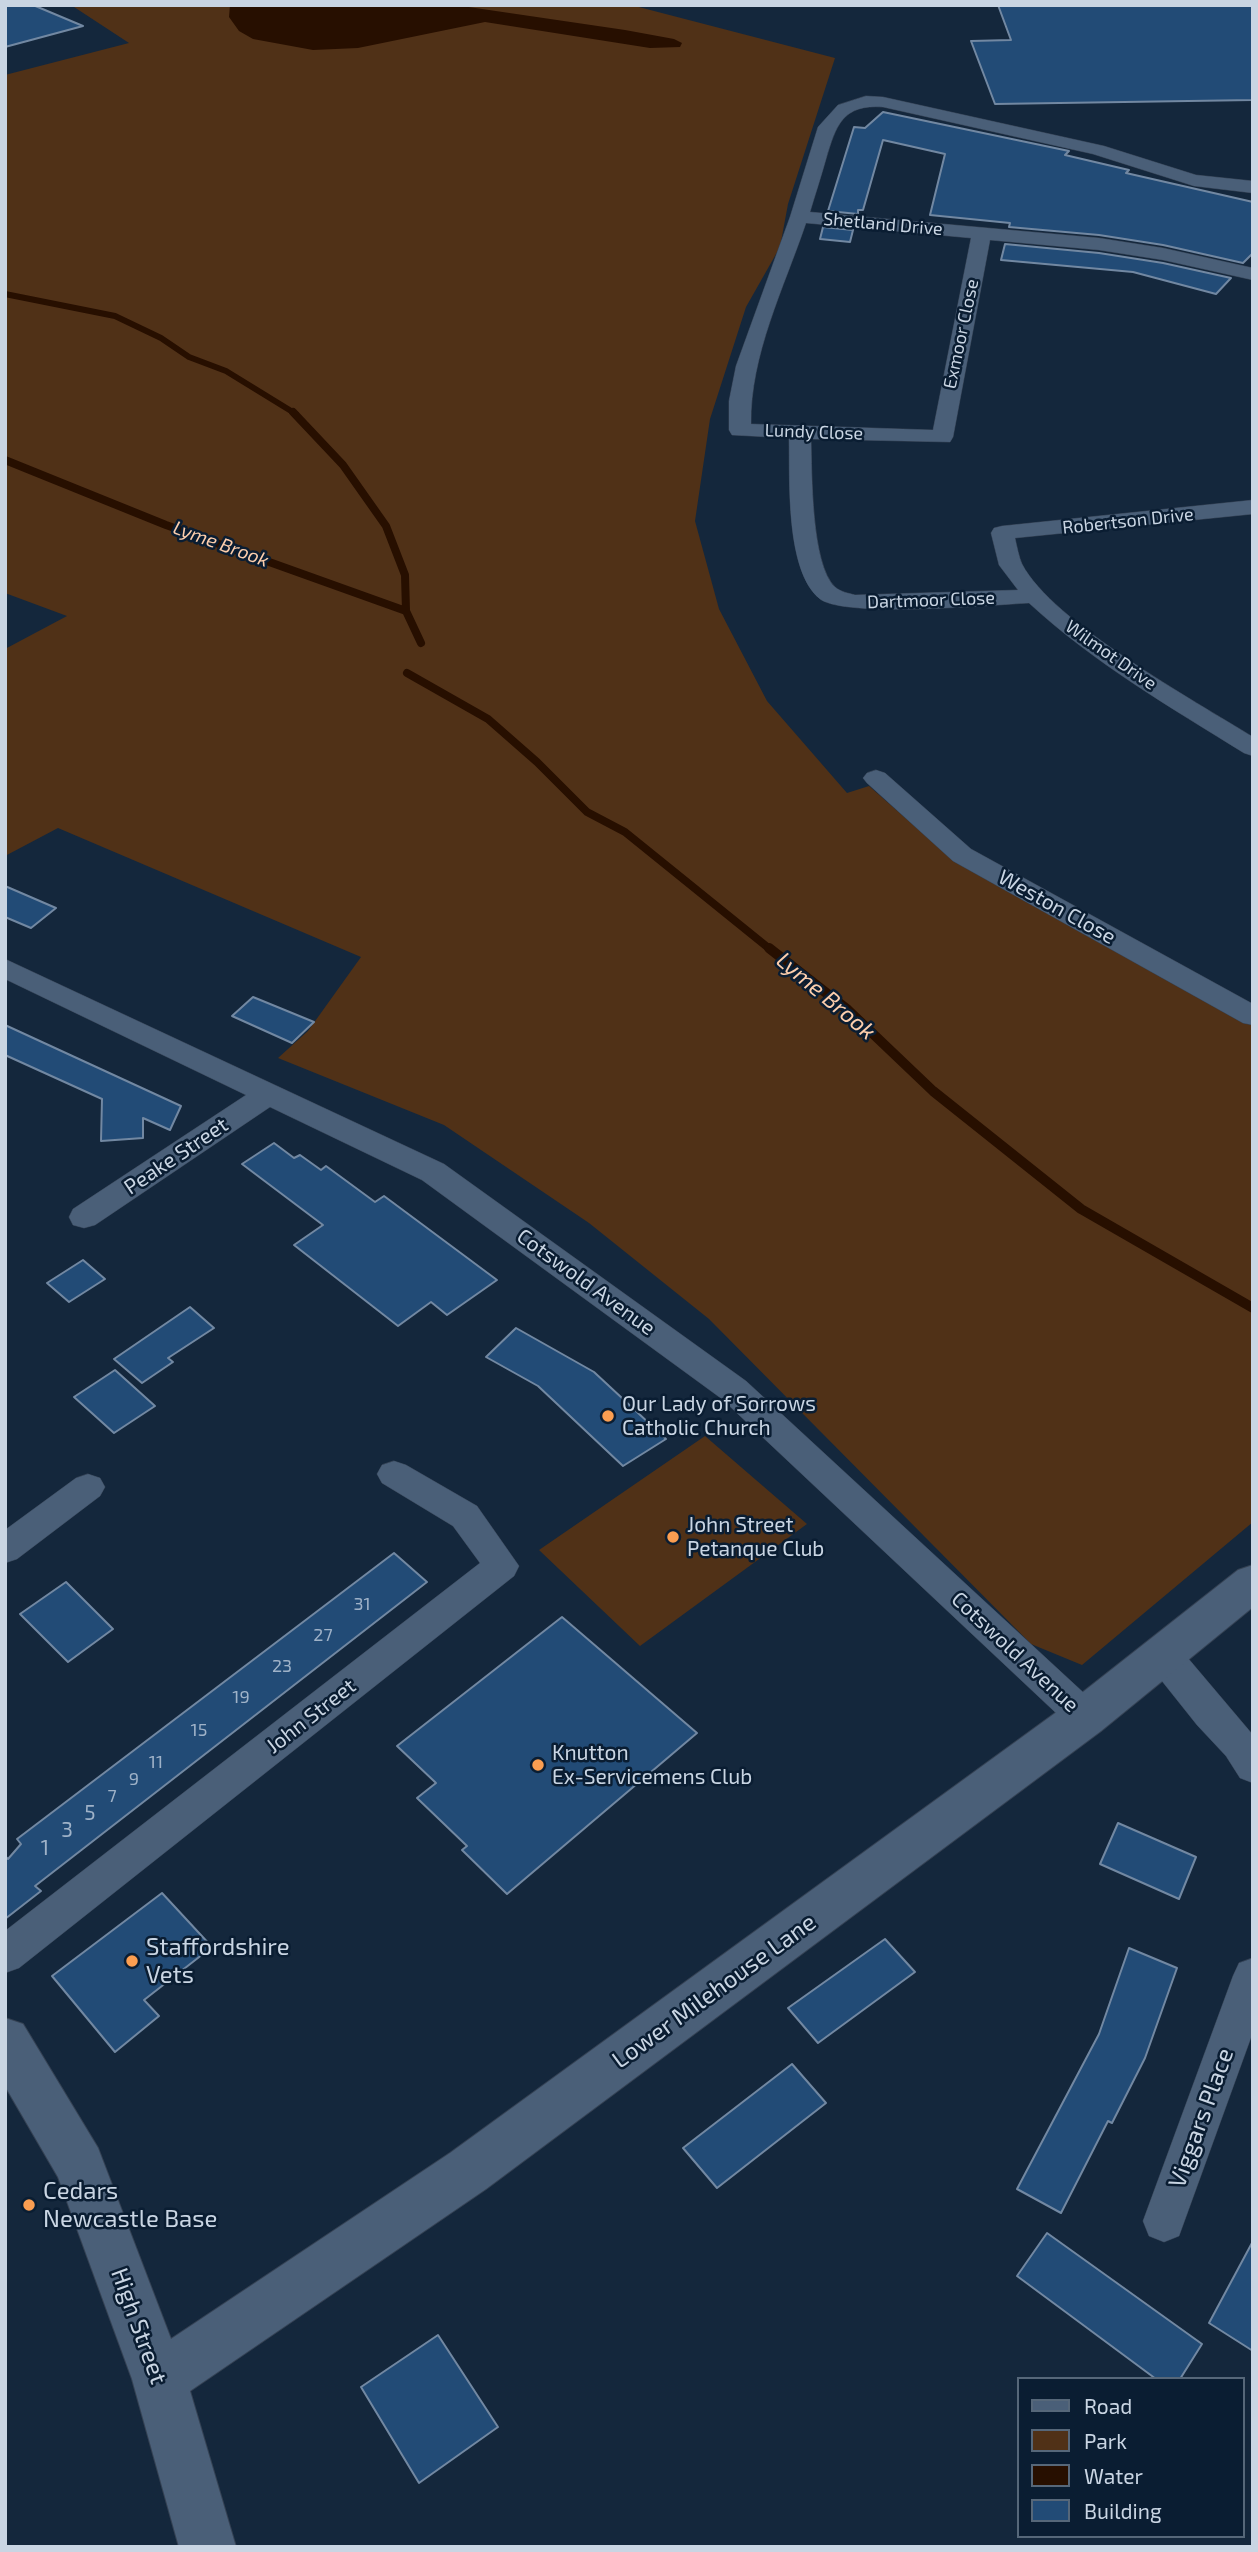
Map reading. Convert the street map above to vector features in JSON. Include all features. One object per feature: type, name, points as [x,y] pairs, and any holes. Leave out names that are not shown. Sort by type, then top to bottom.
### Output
[{"type":"main road","name":"Lower Milehouse Lane","points":[[159,2378],[468,2171],[1085,1717],[1253,1582]]},
{"type":"main road","name":"High Street","points":[[5,2041],[80,2166],[159,2378],[208,2547]]},
{"type":"street","name":"Shetland Drive","points":[[1253,187],[1194,180],[1098,150],[883,102],[864,101],[845,108],[827,127],[799,218],[1099,244],[1163,254],[1253,274]]},
{"type":"street","name":"Lundy Close","points":[[799,218],[746,366],[740,401],[740,430],[942,437]]},
{"type":"street","name":"Exmoor Close","points":[[942,437],[982,232]]},
{"type":"street","name":"Dartmoor Close","points":[[800,432],[804,529],[817,579],[829,594],[855,602],[1035,596]]},
{"type":"street","name":"Robertson Drive","points":[[1002,533],[1253,508]]},
{"type":"street","name":"Wilmot Drive","points":[[1002,533],[1011,565],[1035,596],[1080,636],[1253,748]]},
{"type":"street","name":"Weston Close","points":[[876,778],[962,855],[1253,1016]]},
{"type":"street","name":"Cotswold Avenue","points":[[5,968],[433,1172],[734,1390],[1085,1717]]},
{"type":"street","name":"Peake Street","points":[[85,1217],[268,1094]]},
{"type":"street","name":"John Street","points":[[5,1955],[502,1566],[465,1516],[394,1474]]},
{"type":"street","points":[[5,1549],[88,1487]]},
{"type":"street","points":[[1163,1655],[1210,1714],[1239,1745],[1253,1767]]},
{"type":"street","name":"Viggars Place","points":[[1164,2221],[1253,1976]]},
{"type":"green space","points":[[71,5],[631,5],[835,58],[788,204],[780,247],[746,307],[710,419],[695,521],[719,609],[767,701],[847,793],[869,786],[943,851],[1253,1025],[1253,1522],[1082,1665],[1031,1644],[709,1319],[589,1223],[444,1125],[278,1058],[308,1031],[361,957],[58,828],[5,856],[5,649],[67,616],[5,593],[5,75],[129,43]]},
{"type":"green space","name":"John Street Petanque Club","points":[[705,1436],[807,1524],[640,1646],[539,1550]]},
{"type":"water","points":[[230,5],[455,5],[625,30],[674,39],[682,43],[680,47],[650,48],[485,22],[358,48],[313,50],[253,39],[239,31],[229,17]]},
{"type":"building","points":[[5,5],[33,5],[83,26],[5,47]]},
{"type":"building","points":[[998,5],[1253,5],[1253,100],[995,104],[971,41],[1011,40]]},
{"type":"building","points":[[883,112],[1069,151],[1065,155],[1129,170],[1126,173],[1253,202],[1253,253],[1243,263],[1163,245],[1099,235],[1009,227],[1010,223],[930,215],[945,154],[883,140],[863,210],[858,210],[858,214],[828,211],[854,127],[865,128]]},
{"type":"building","points":[[823,227],[853,230],[850,242],[820,239]]},
{"type":"building","points":[[1005,244],[1099,253],[1231,278],[1216,294],[1133,272],[1001,260]]},
{"type":"building","points":[[5,886],[56,908],[31,928],[5,917]]},
{"type":"building","points":[[253,997],[314,1022],[292,1043],[232,1016]]},
{"type":"building","points":[[5,1025],[181,1106],[170,1130],[143,1118],[143,1138],[101,1141],[102,1099],[5,1055]]},
{"type":"building","points":[[274,1143],[294,1158],[300,1155],[321,1170],[326,1166],[375,1202],[384,1196],[497,1280],[447,1315],[431,1302],[398,1326],[294,1245],[323,1225],[242,1164]]},
{"type":"building","points":[[83,1260],[105,1279],[69,1302],[47,1283]]},
{"type":"building","points":[[190,1307],[214,1328],[168,1358],[173,1362],[142,1383],[114,1359]]},
{"type":"building","points":[[516,1328],[594,1372],[666,1439],[623,1466],[538,1386],[486,1357]]},
{"type":"building","points":[[115,1370],[155,1406],[114,1433],[74,1397]]},
{"type":"building","points":[[394,1553],[427,1582],[35,1886],[41,1891],[5,1919],[5,1856],[8,1859],[21,1844],[17,1839]]},
{"type":"building","points":[[66,1582],[113,1629],[68,1662],[20,1614]]},
{"type":"building","name":"Knutton Ex-Servicemens Club","points":[[562,1617],[697,1733],[507,1894],[462,1850],[467,1846],[417,1798],[436,1783],[397,1746]]},
{"type":"building","points":[[1118,1823],[1196,1857],[1179,1899],[1100,1864]]},
{"type":"building","name":"Staffordshire Vets","points":[[162,1893],[212,1947],[144,2000],[159,2016],[115,2052],[52,1976]]},
{"type":"building","points":[[885,1939],[915,1972],[818,2043],[788,2008]]},
{"type":"building","points":[[1129,1948],[1177,1968],[1145,2058],[1112,2123],[1108,2121],[1061,2213],[1017,2189],[1099,2034]]},
{"type":"building","points":[[792,2064],[826,2103],[717,2188],[683,2148]]},
{"type":"building","points":[[1047,2233],[1202,2344],[1181,2377],[1153,2377],[1017,2276]]},
{"type":"building","points":[[1253,2241],[1253,2351],[1209,2323]]},
{"type":"building","points":[[438,2335],[498,2427],[419,2483],[361,2387]]},
{"type":"waterway","points":[[5,294],[115,316],[161,338],[189,357],[226,371],[293,412]]},
{"type":"waterway","points":[[293,412],[343,465],[386,526],[405,575],[406,611]]},
{"type":"waterway","name":"Lyme Brook","points":[[5,460],[166,525],[406,611]]},
{"type":"waterway","name":"Lyme Brook","points":[[406,611],[421,643]]},
{"type":"waterway","name":"Lyme Brook","points":[[407,673],[488,719],[537,762],[587,812],[625,832],[771,950]]},
{"type":"waterway","name":"Lyme Brook","points":[[769,948],[848,1010],[933,1091],[1081,1209],[1253,1308]]},
{"type":"place","name":"Our Lady of Sorrows Catholic Church","points":[[608,1416]]},
{"type":"place","name":"John Street Petanque Club","points":[[673,1537]]},
{"type":"place","name":"Knutton Ex-Servicemens Club","points":[[538,1765]]},
{"type":"place","name":"Staffordshire Vets","points":[[132,1961]]},
{"type":"place","name":"Cedars Newcastle Base","points":[[29,2205]]}]
